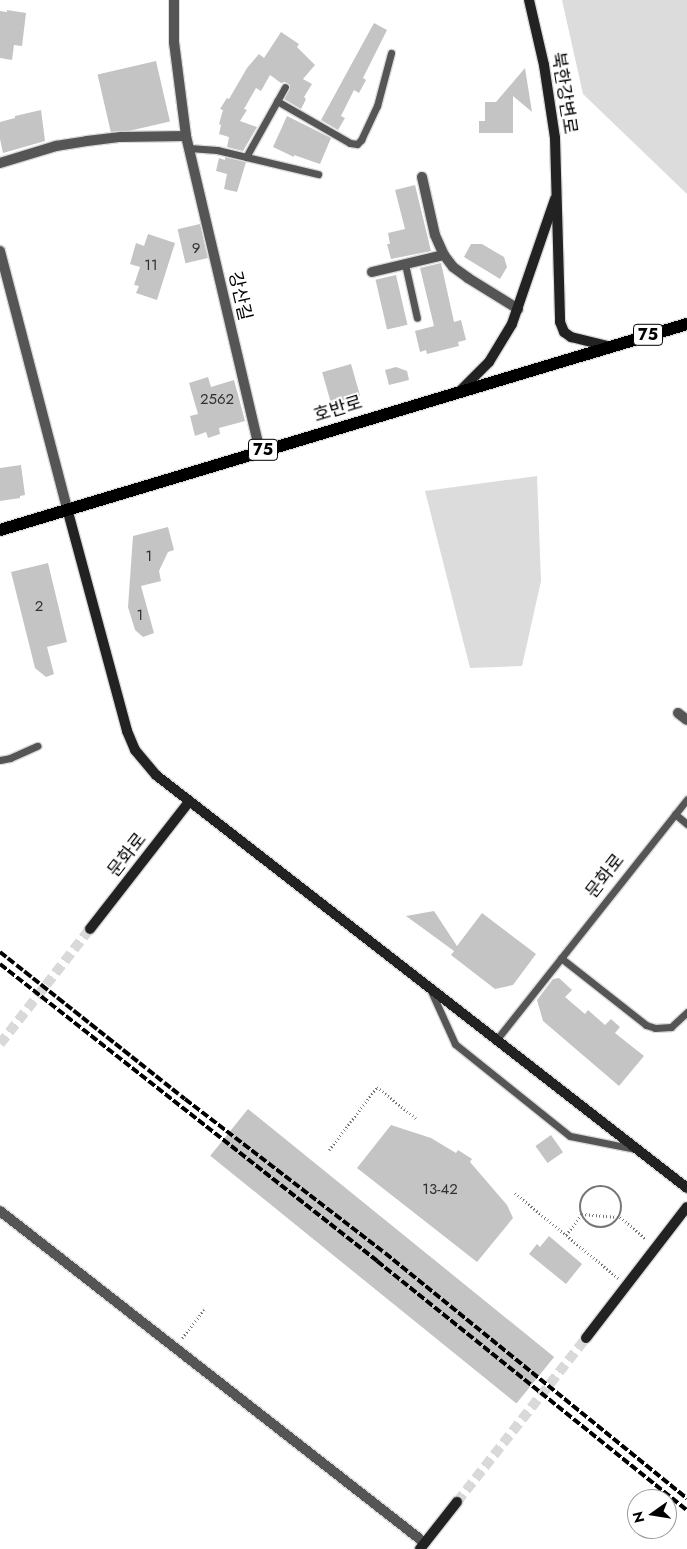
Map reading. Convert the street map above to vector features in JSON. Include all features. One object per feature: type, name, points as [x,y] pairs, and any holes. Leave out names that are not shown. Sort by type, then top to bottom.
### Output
[{"type":"main road","name":"호반로","points":[[0,530],[68,512],[260,451],[687,324]]},
{"type":"street","name":"강산길","points":[[174,0],[174,42],[186,136],[260,451]]},
{"type":"street","name":"북한강변로","points":[[529,0],[550,101],[555,138],[558,191],[560,322],[564,332],[571,337],[608,346]]},
{"type":"street","points":[[0,163],[56,146],[86,141],[121,137],[186,136]]},
{"type":"street","points":[[422,177],[435,235],[444,255],[453,267],[468,278],[518,309]]},
{"type":"street","points":[[460,391],[489,362],[502,342],[518,309],[558,191]]},
{"type":"street","points":[[0,250],[127,731],[135,750],[156,775],[189,802],[429,986],[687,1188]]},
{"type":"street","points":[[372,272],[444,255]]},
{"type":"street","points":[[678,713],[687,720]]},
{"type":"street","name":"문화로","points":[[90,929],[189,802]]},
{"type":"street","points":[[586,1338],[687,1207]]},
{"type":"street","points":[[0,1211],[423,1546],[457,1502]]},
{"type":"lane","points":[[277,101],[350,143],[357,144],[361,140],[377,106],[391,53]]},
{"type":"lane","points":[[246,157],[285,88]]},
{"type":"lane","points":[[189,148],[217,150],[318,174]]},
{"type":"lane","points":[[405,264],[417,318]]},
{"type":"lane","points":[[0,760],[10,758],[38,746]]},
{"type":"lane","name":"문화로","points":[[497,1039],[687,799]]},
{"type":"lane","points":[[675,814],[687,824]]},
{"type":"lane","points":[[561,958],[646,1025],[655,1028],[671,1027],[687,1012]]},
{"type":"lane","points":[[429,986],[455,1044],[570,1136],[639,1150]]},
{"type":"path","points":[[329,1150],[377,1088],[417,1119]]},
{"type":"path","points":[[596,1184],[611,1188],[616,1192],[622,1204],[620,1217],[610,1226],[597,1227],[585,1220],[582,1214],[581,1200],[596,1184]]},
{"type":"path","points":[[515,1193],[626,1285]]},
{"type":"path","points":[[582,1214],[620,1217],[656,1247]]},
{"type":"path","points":[[566,1234],[582,1214]]},
{"type":"path","points":[[175,1348],[204,1310]]},
{"type":"shaded area","points":[[562,0],[687,0],[687,194],[583,94]]},
{"type":"shaded area","points":[[537,476],[541,581],[522,666],[470,668],[425,491]]},
{"type":"building","points":[[7,10],[26,13],[22,46],[14,45],[12,60],[0,58],[0,11],[7,12]]},
{"type":"building","points":[[374,23],[387,30],[363,78],[366,80],[359,93],[354,90],[341,116],[345,118],[338,130],[321,120]]},
{"type":"building","points":[[281,32],[299,44],[297,47],[315,65],[303,79],[312,84],[304,97],[306,99],[301,109],[284,99],[290,85],[285,82],[281,83],[270,75],[261,91],[256,88],[244,109],[247,110],[240,121],[257,127],[243,151],[227,147],[229,137],[219,134],[221,125],[219,124],[223,110],[220,109],[227,98],[229,99],[247,68],[259,54],[264,58]]},
{"type":"building","points":[[156,61],[170,121],[111,135],[98,74]]},
{"type":"building","points":[[525,68],[532,112],[513,96],[513,133],[479,133],[479,121],[485,121],[485,102],[496,102]]},
{"type":"building","points":[[41,110],[45,141],[3,153],[0,139],[0,122],[15,118],[15,116]]},
{"type":"building","points":[[287,116],[331,138],[320,164],[294,155],[294,157],[273,147]]},
{"type":"building","points":[[225,157],[246,162],[237,192],[224,189],[227,174],[216,171],[219,158],[225,160]]},
{"type":"building","points":[[415,185],[431,251],[391,259],[387,244],[390,244],[388,233],[405,229],[395,190]]},
{"type":"building","points":[[200,224],[208,258],[185,263],[178,229]]},
{"type":"building","points":[[148,234],[175,243],[157,300],[136,293],[139,286],[134,285],[140,267],[130,264],[136,243],[144,246]]},
{"type":"building","points":[[471,244],[482,244],[504,257],[507,267],[500,279],[464,257]]},
{"type":"building","points":[[441,263],[454,322],[461,320],[466,340],[458,342],[459,346],[427,354],[426,350],[420,352],[415,331],[434,326],[420,268]]},
{"type":"building","points":[[396,275],[407,325],[387,329],[376,280]]},
{"type":"building","points":[[351,364],[360,396],[331,404],[322,372]]},
{"type":"building","points":[[396,367],[407,371],[409,380],[389,385],[385,370]]},
{"type":"building","points":[[208,377],[211,387],[234,380],[245,421],[219,428],[220,434],[208,438],[206,432],[195,436],[190,416],[198,414],[189,383]]},
{"type":"building","points":[[21,465],[25,495],[20,496],[20,498],[0,501],[0,468]]},
{"type":"building","points":[[168,527],[174,550],[168,552],[159,571],[161,581],[141,586],[154,633],[143,637],[135,630],[128,607],[133,536]]},
{"type":"building","points":[[48,563],[67,642],[47,647],[54,674],[46,677],[35,668],[11,572]]},
{"type":"building","points":[[434,911],[457,946],[482,913],[536,954],[513,985],[495,989],[451,955],[454,951],[406,916]]},
{"type":"building","points":[[559,978],[572,990],[565,997],[585,1014],[588,1010],[605,1025],[611,1019],[620,1027],[615,1033],[644,1056],[619,1086],[543,1021],[537,1000],[553,979]]},
{"type":"building","points":[[248,1109],[554,1357],[516,1404],[210,1156]]},
{"type":"building","points":[[391,1125],[431,1138],[456,1153],[458,1150],[472,1159],[470,1162],[507,1205],[513,1218],[477,1262],[357,1168]]},
{"type":"building","points":[[551,1135],[563,1152],[547,1163],[535,1146]]},
{"type":"building","points":[[549,1236],[582,1264],[566,1284],[529,1254],[537,1244],[540,1247]]},
{"type":"tunnel","points":[[0,1044],[90,929]]},
{"type":"tunnel","points":[[457,1502],[586,1338]]},
{"type":"railway","points":[[0,952],[185,1099],[385,1253],[687,1498]]},
{"type":"railway","points":[[0,964],[377,1261],[687,1510]]}]
